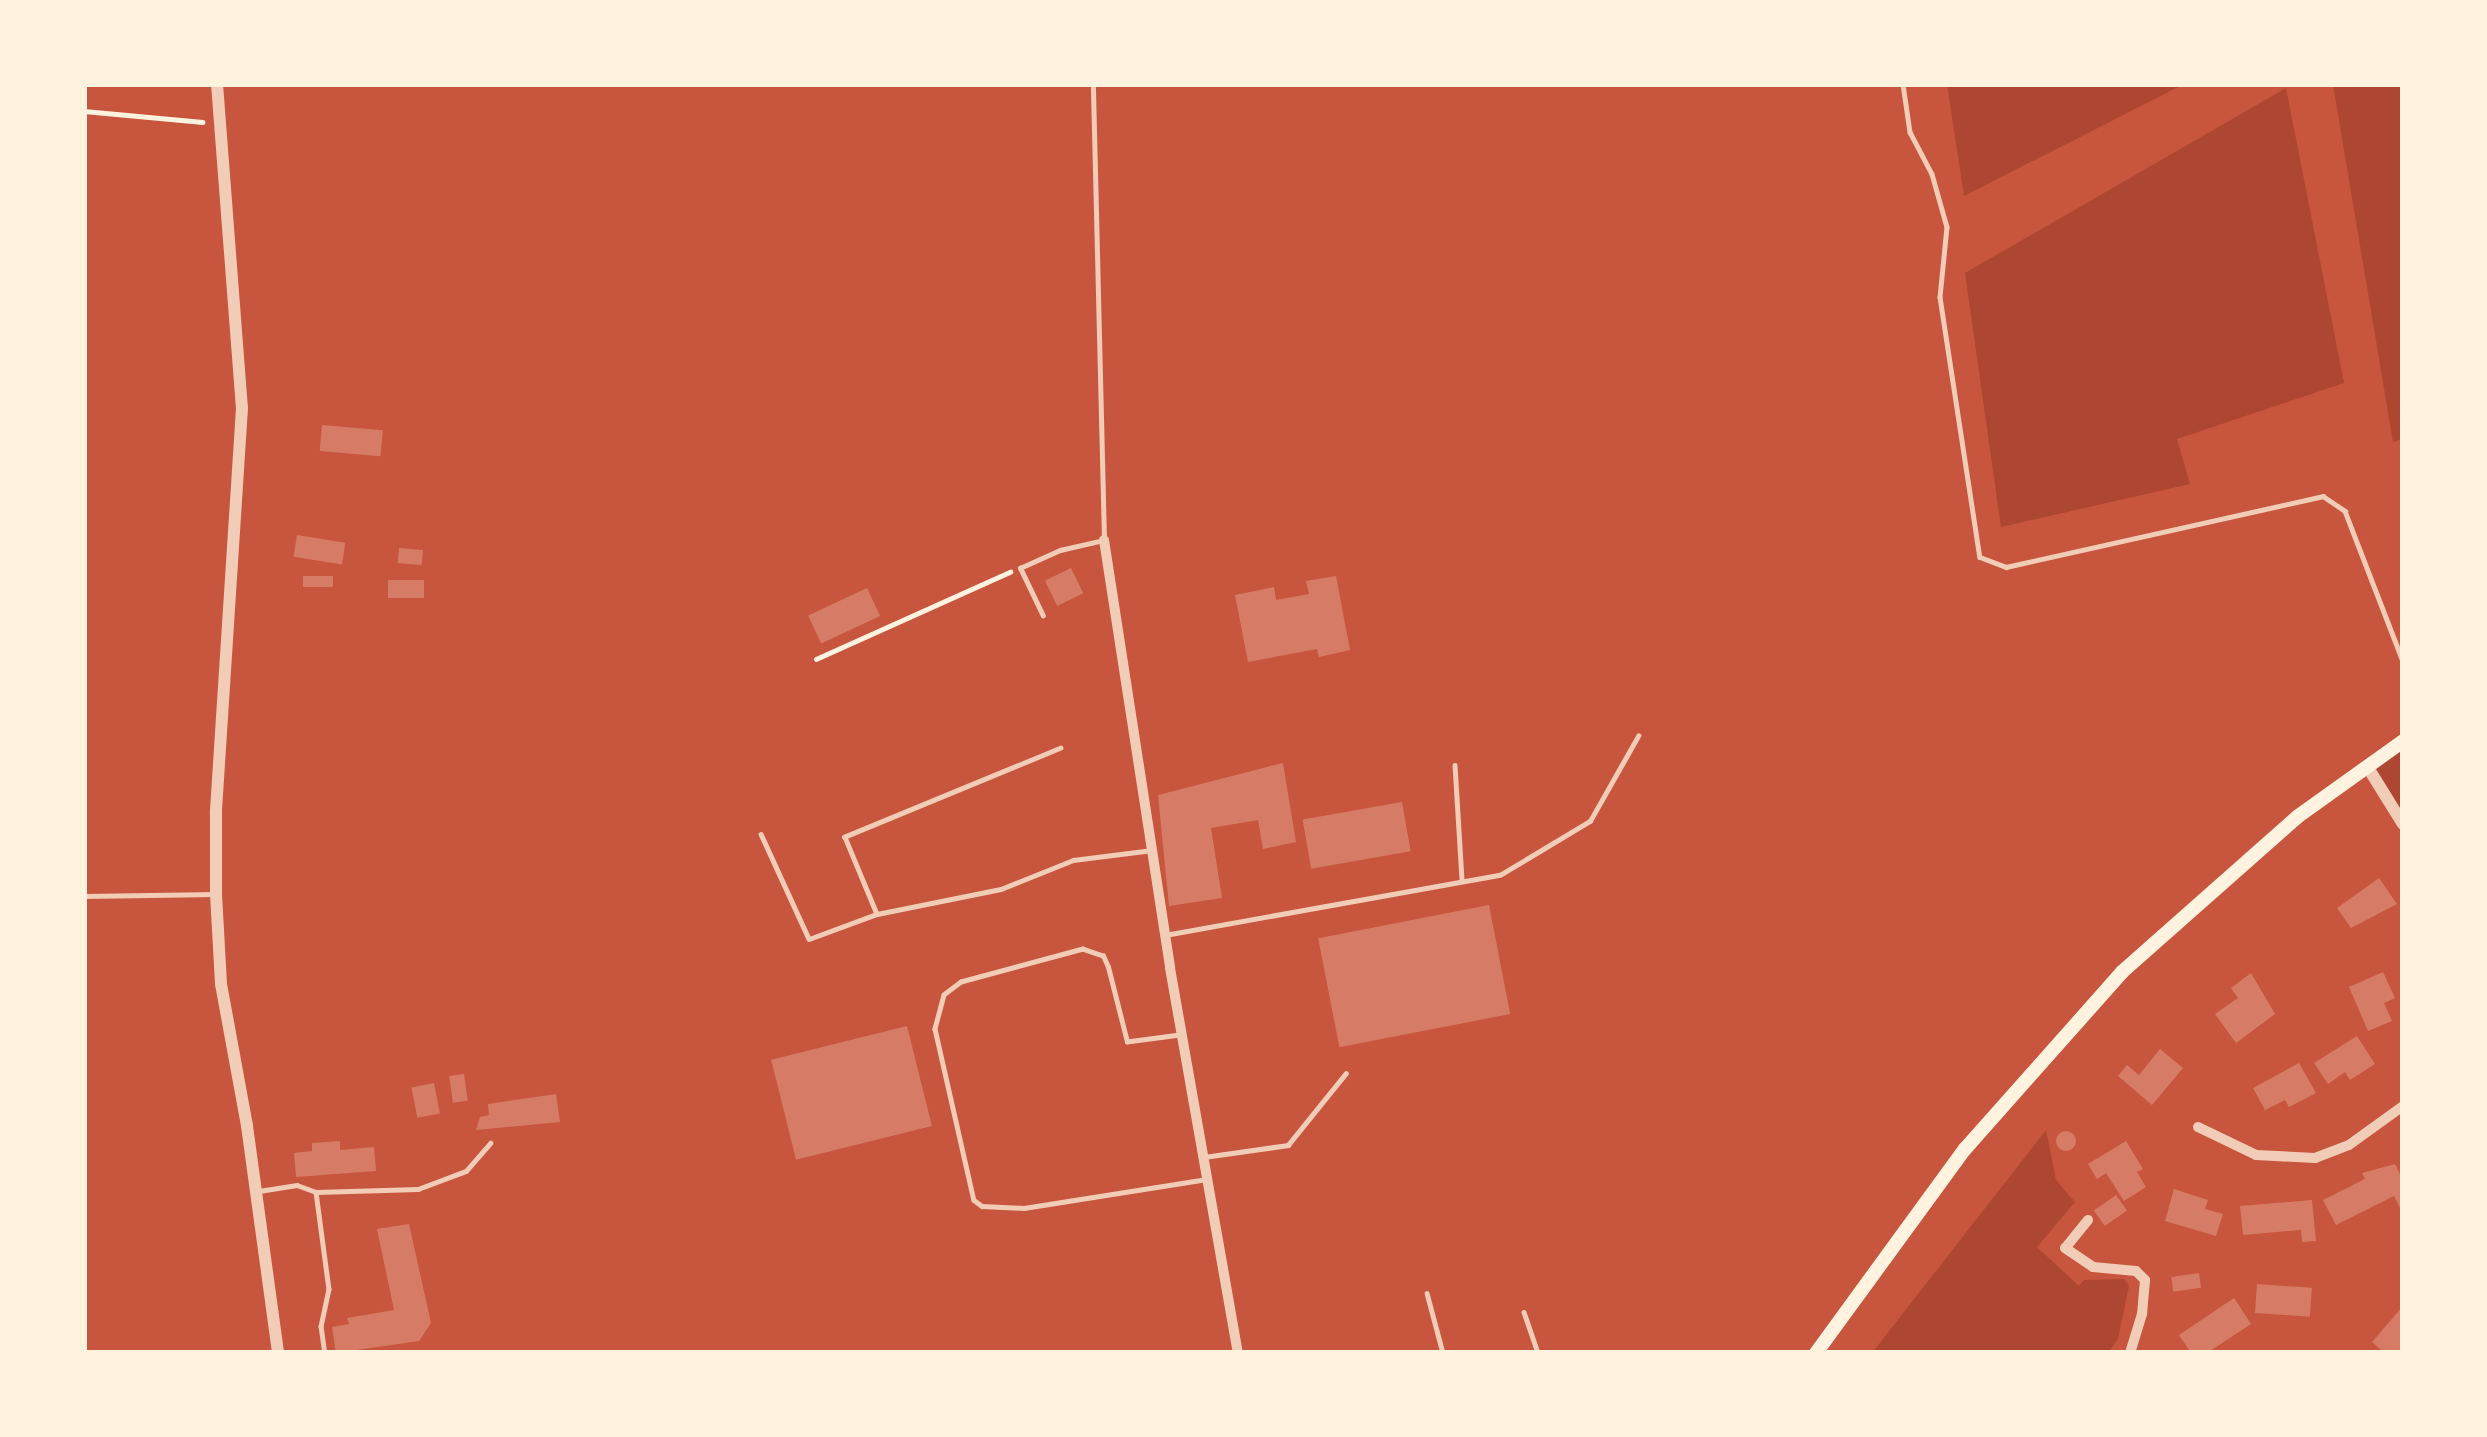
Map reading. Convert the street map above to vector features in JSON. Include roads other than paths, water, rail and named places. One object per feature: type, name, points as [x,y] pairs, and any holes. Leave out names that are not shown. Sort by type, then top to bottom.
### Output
[{"type":"main road","points":[[1816,1353],[1965,1149],[2122,972],[2297,817],[2403,741]]},
{"type":"street","points":[[217,84],[238,313],[242,474],[218,776],[216,894],[221,985],[278,1353]]},
{"type":"street","points":[[1104,540],[1165,935],[1238,1353]]},
{"type":"street","points":[[2367,766],[2403,824]]},
{"type":"street","points":[[2198,1127],[2256,1155],[2315,1159],[2349,1145],[2403,1106]]},
{"type":"street","points":[[2088,1220],[2066,1248],[2093,1267],[2144,1276],[2142,1314],[2130,1353]]},
{"type":"lane","points":[[1043,616],[1021,568],[1060,550],[1104,540],[1093,84]]},
{"type":"lane","points":[[1903,84],[1910,131],[1932,174],[1947,227],[1940,297],[1980,557],[2006,566],[2323,496],[2345,511],[2403,661]]},
{"type":"lane","points":[[1165,935],[1500,874],[1590,821],[1639,736]]},
{"type":"lane","points":[[877,914],[844,837],[1061,748]]},
{"type":"lane","points":[[1455,765],[1462,881]]},
{"type":"lane","points":[[760,834],[809,939],[877,914],[1001,889],[1073,860],[1152,850]]},
{"type":"lane","points":[[84,896],[216,894]]},
{"type":"lane","points":[[1182,1034],[1127,1042],[1108,967],[1094,950],[1083,949],[962,982],[944,995],[935,1029],[974,1200],[982,1206],[1024,1208],[1208,1179]]},
{"type":"lane","points":[[1204,1157],[1288,1145],[1346,1073]]},
{"type":"lane","points":[[255,1191],[297,1185],[316,1192],[418,1189],[466,1171],[490,1143]]},
{"type":"lane","points":[[316,1192],[329,1288],[320,1326],[326,1353]]},
{"type":"lane","points":[[1427,1293],[1443,1353]]},
{"type":"lane","points":[[1524,1312],[1538,1353]]}]
